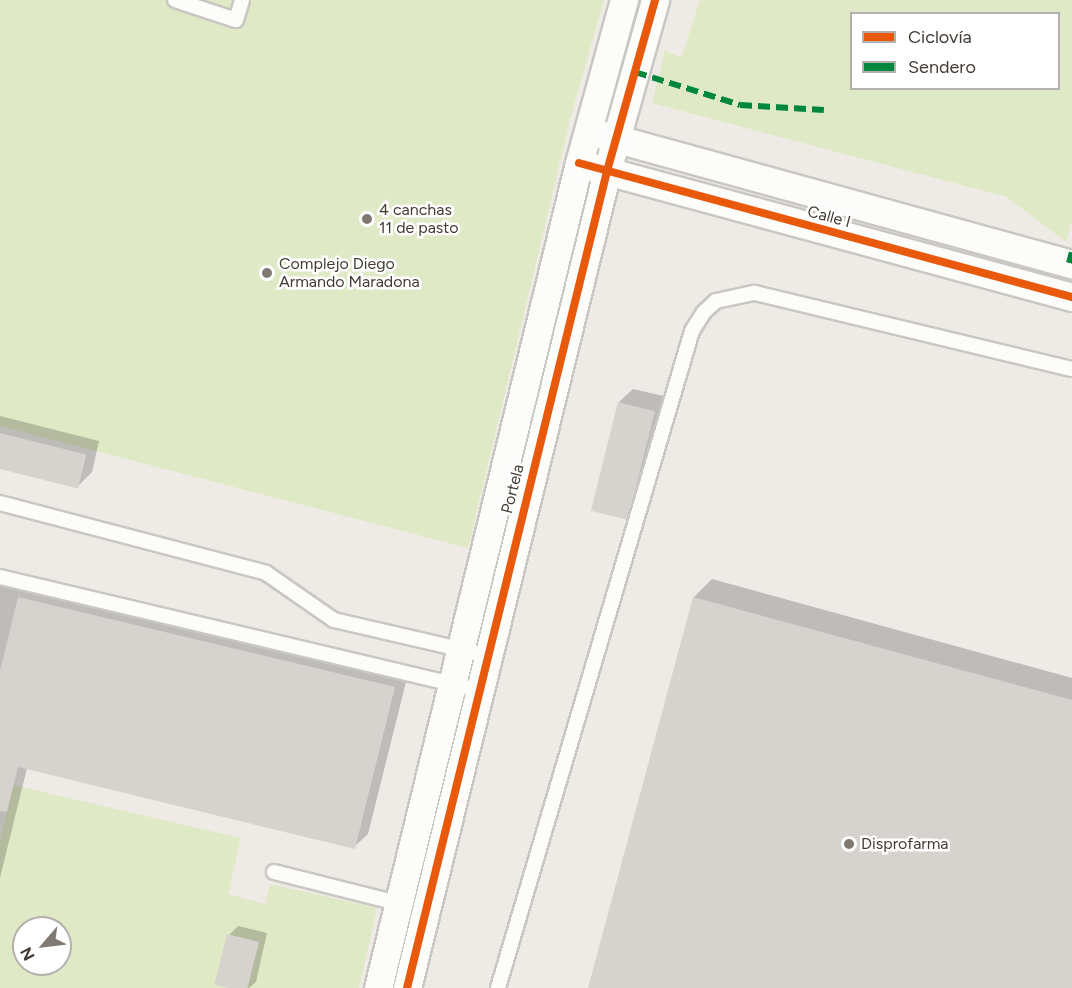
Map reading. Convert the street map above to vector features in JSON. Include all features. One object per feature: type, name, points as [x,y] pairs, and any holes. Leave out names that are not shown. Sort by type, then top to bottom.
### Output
[{"type":"street","name":"Portela","points":[[378,988],[450,683],[579,163],[624,0]]},
{"type":"street","name":"Portela","points":[[407,988],[486,655],[607,171],[655,0]]},
{"type":"street","name":"Calle I","points":[[587,132],[616,137],[1072,264]]},
{"type":"street","name":"Calle I","points":[[579,163],[1072,297]]},
{"type":"lane","points":[[175,0],[236,20],[242,0]]},
{"type":"lane","points":[[498,988],[689,342],[704,312],[716,301],[755,293],[1072,369]]},
{"type":"lane","points":[[0,503],[266,573],[334,620],[486,655]]},
{"type":"lane","points":[[0,577],[478,690]]},
{"type":"lane","points":[[274,872],[398,903]]},
{"type":"green space","name":"4 canchas 11 de pasto","points":[[0,0],[604,0],[570,120],[468,548],[0,426]]},
{"type":"green space","points":[[700,0],[1072,0],[1072,220],[1066,242],[1007,197],[652,103],[665,50],[681,58]]},
{"type":"green space","points":[[13,785],[241,838],[228,894],[265,904],[270,884],[377,908],[359,988],[0,988],[0,840]]},
{"type":"building","points":[[618,402],[655,411],[628,520],[591,511]]},
{"type":"building","points":[[0,433],[86,455],[78,488],[0,469]]},
{"type":"building","points":[[18,597],[395,687],[355,849],[18,767],[7,812],[0,811],[0,671]]},
{"type":"building","name":"Disprofarma","points":[[693,597],[1072,700],[1072,988],[588,988]]},
{"type":"building","points":[[227,934],[259,942],[248,988],[229,988],[214,984]]},
{"type":"marked path","points":[[635,72],[740,105],[824,110]]},
{"type":"marked path","points":[[1069,263],[1072,252]]},
{"type":"cycle path","points":[[407,988],[607,171],[655,0]]},
{"type":"cycle path","points":[[579,163],[1072,297]]},
{"type":"place","name":"4 canchas 11 de pasto","points":[[367,219]]},
{"type":"place","name":"Complejo Diego Armando Maradona","points":[[267,273]]},
{"type":"place","name":"Disprofarma","points":[[849,844]]}]
